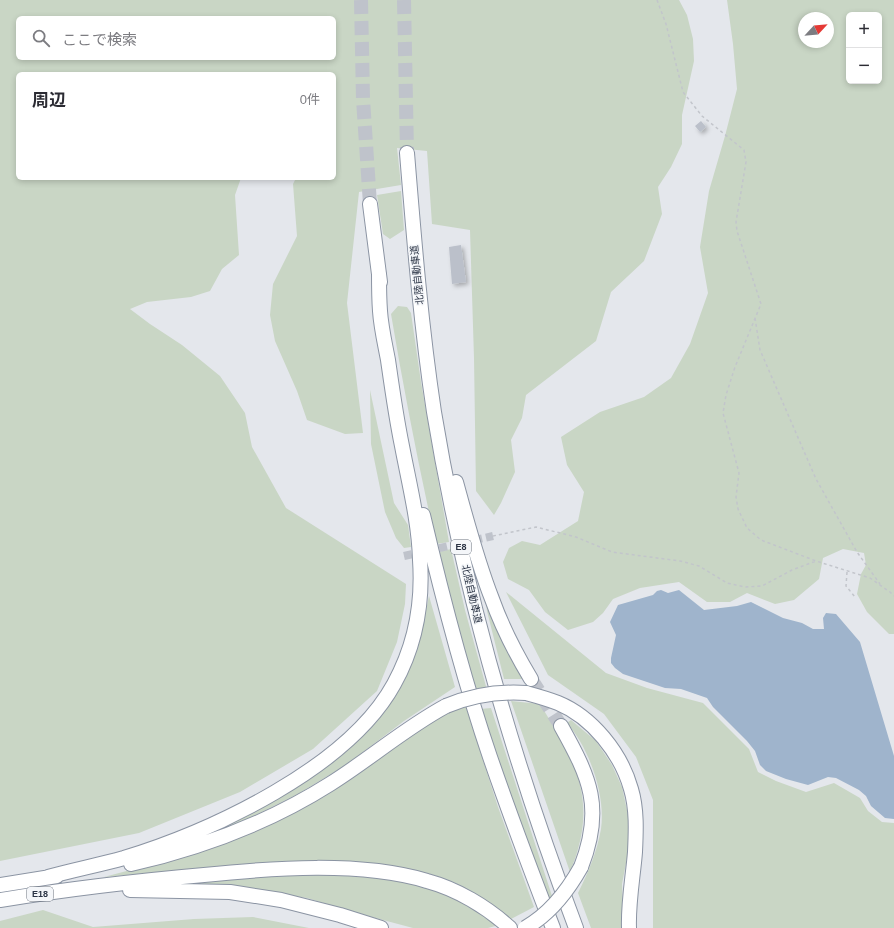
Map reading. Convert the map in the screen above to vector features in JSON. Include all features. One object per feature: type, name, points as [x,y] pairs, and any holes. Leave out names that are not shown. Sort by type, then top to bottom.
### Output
[{"type":"highway","name":"北陸自動車道","points":[[408,153],[414,239],[424,335],[434,412],[449,491],[482,637],[528,793],[576,928]]},
{"type":"highway","points":[[370,204],[379,273],[403,420],[437,575],[462,666],[490,756],[520,843],[553,928]]},
{"type":"highway","points":[[48,877],[123,858],[163,844],[234,814],[265,797],[322,761],[362,727],[394,684],[414,636],[419,610],[420,559],[414,512],[380,312],[379,273]]},
{"type":"highway","points":[[424,335],[455,478],[479,563],[495,608],[531,679]]},
{"type":"highway","points":[[48,877],[117,867],[164,856],[238,831],[306,798],[354,769],[408,728],[446,706],[478,695],[510,692],[526,693],[559,703],[590,724],[616,754],[625,772],[631,789],[635,808],[636,829],[629,928]]},
{"type":"highway","points":[[525,928],[545,915],[571,885],[587,852],[592,832],[593,813],[589,785],[581,764],[561,726]]},
{"type":"highway","points":[[79,889],[248,871],[328,868],[382,871],[420,879],[446,888],[466,897],[486,909],[510,928]]},
{"type":"highway","name":"E18","points":[[0,885],[48,877]]},
{"type":"highway","points":[[79,889],[230,892],[281,900],[340,915],[381,928]]},
{"type":"highway","name":"E18","points":[[0,900],[79,889]]},
{"type":"path","points":[[657,0],[666,24],[683,92],[702,116],[744,150],[746,162],[736,222],[737,231],[761,304],[735,367],[726,395],[723,413],[739,473],[736,497],[738,509],[747,528],[761,540],[847,572],[870,578],[894,596]]},
{"type":"path","points":[[755,318],[760,350],[816,479],[857,552],[881,586]]},
{"type":"path","points":[[493,536],[536,527],[576,537],[612,552],[680,560],[699,566],[727,583],[745,587],[762,586],[792,570],[816,561]]},
{"type":"path","points":[[847,572],[846,586],[855,597]]},
{"type":"green space","points":[[0,0],[679,0],[687,15],[693,39],[694,61],[682,115],[682,144],[671,167],[658,187],[662,214],[644,261],[611,292],[596,341],[526,395],[522,418],[511,440],[515,472],[494,515],[476,491],[470,230],[432,224],[427,151],[397,148],[401,185],[359,192],[347,303],[363,433],[345,434],[307,420],[297,391],[275,341],[270,315],[273,284],[297,236],[293,184],[295,180],[336,180],[336,72],[16,72],[16,180],[240,180],[235,195],[239,255],[222,269],[210,291],[191,297],[147,302],[130,309],[182,345],[220,376],[245,413],[252,447],[286,508],[406,584],[405,604],[397,642],[377,691],[313,749],[240,792],[139,833],[0,861]]},
{"type":"green space","points":[[727,0],[894,0],[894,634],[889,634],[867,612],[857,594],[861,574],[866,565],[864,553],[843,549],[823,558],[819,579],[794,600],[775,604],[747,593],[730,602],[707,602],[679,582],[640,588],[613,599],[603,613],[593,622],[568,630],[545,612],[529,590],[508,579],[503,562],[509,548],[522,541],[540,545],[578,521],[584,492],[567,465],[561,437],[600,412],[644,397],[671,378],[690,344],[708,293],[700,247],[709,191],[737,89]]},
{"type":"green space","points":[[401,191],[404,230],[390,239],[383,234],[377,195]]},
{"type":"green space","points":[[398,306],[407,307],[411,313],[421,382],[449,542],[436,544],[412,429],[391,314]]},
{"type":"green space","points":[[370,390],[394,503],[408,525],[411,547],[404,548],[396,538],[385,512],[371,444]]},
{"type":"green space","points":[[451,549],[465,610],[487,690],[475,693],[438,552]]},
{"type":"green space","points":[[506,592],[606,673],[647,688],[703,703],[749,749],[758,772],[776,781],[806,792],[834,783],[860,798],[868,811],[882,822],[894,823],[894,928],[653,928],[653,800],[636,757],[604,714],[548,675]]},
{"type":"green space","points":[[429,596],[455,687],[404,721],[346,765],[298,794],[252,817],[221,830],[304,780],[355,742],[421,634]]},
{"type":"green space","points":[[485,596],[525,679],[504,679],[487,611]]},
{"type":"green space","points":[[511,701],[540,704],[561,739],[576,772],[581,790],[583,808],[582,828],[577,852],[570,872]]},
{"type":"green space","points":[[466,707],[498,807],[534,907],[511,919],[476,894],[453,882],[430,874],[383,865],[336,862],[288,863],[204,868],[104,877],[187,855],[258,827],[437,716]]},
{"type":"green space","points":[[491,708],[552,896],[549,901],[480,709]]},
{"type":"green space","points":[[571,720],[596,741],[612,765],[622,787],[628,815],[628,853],[622,884],[624,928],[591,928],[578,893],[595,854],[601,829],[602,816],[601,802],[594,773],[582,745],[567,723]]},
{"type":"green space","points":[[337,874],[398,880],[428,888],[463,902],[499,925],[488,928],[413,928],[307,898],[187,882],[238,878]]},
{"type":"green space","points":[[43,910],[93,927],[194,919],[253,917],[309,928],[0,928],[0,921]]},
{"type":"water","points":[[661,590],[668,593],[679,590],[704,610],[737,606],[751,602],[783,618],[802,623],[813,629],[824,629],[823,618],[826,613],[836,614],[860,642],[894,756],[894,819],[885,818],[871,806],[866,796],[859,790],[836,778],[828,777],[808,785],[786,779],[766,771],[760,765],[755,751],[747,741],[713,707],[707,698],[681,689],[665,688],[623,674],[615,668],[611,663],[611,658],[616,635],[610,622],[618,605],[653,595],[657,591]]},
{"type":"building","points":[[701,121],[706,127],[700,132],[695,126]]},
{"type":"building","points":[[461,245],[466,282],[452,284],[449,247]]},
{"type":"tunnel","points":[[361,0],[363,99],[370,204]]},
{"type":"tunnel","points":[[404,0],[407,153]]},
{"type":"tunnel","points":[[404,556],[493,536]]},
{"type":"tunnel","points":[[531,679],[561,726]]}]
